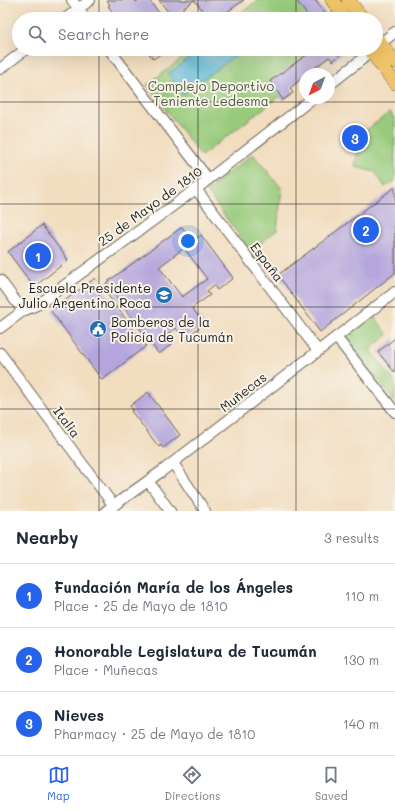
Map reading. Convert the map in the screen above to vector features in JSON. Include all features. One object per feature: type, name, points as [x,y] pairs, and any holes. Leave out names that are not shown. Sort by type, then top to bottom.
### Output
[{"type":"main road","points":[[332,0],[341,12]]},
{"type":"main road","points":[[348,0],[357,12]]},
{"type":"main road","points":[[383,52],[395,62]]},
{"type":"main road","points":[[380,56],[395,83]]},
{"type":"street","points":[[72,0],[81,12]]},
{"type":"street","points":[[75,12],[90,0]]},
{"type":"street","points":[[383,40],[395,32]]},
{"type":"street","points":[[0,69],[17,56]]},
{"type":"street","points":[[114,56],[208,179]]},
{"type":"street","points":[[335,80],[363,56]]},
{"type":"street","name":"25 de Mayo de 1810","points":[[0,328],[23,311],[39,304],[196,189],[305,104]]},
{"type":"street","name":"España","points":[[196,189],[318,351]]},
{"type":"street","points":[[0,280],[23,311]]},
{"type":"street","name":"Muñecas","points":[[110,508],[148,481],[395,292]]},
{"type":"street","points":[[336,337],[395,412]]},
{"type":"street","name":"Italia","points":[[0,353],[110,508]]},
{"type":"street","points":[[173,462],[205,511]]},
{"type":"street","points":[[148,481],[170,511]]},
{"type":"green space","points":[[258,0],[315,0],[324,12],[242,12]]},
{"type":"green space","name":"Complejo Deportivo Teniente Ledesma","points":[[185,56],[339,56],[333,61],[329,57],[313,68],[299,68],[299,79],[290,87],[293,93],[283,100],[280,96],[201,156],[147,85]]},
{"type":"green space","points":[[390,112],[395,119],[395,181],[385,187],[375,172],[355,167],[360,135]]},
{"type":"green space","points":[[253,154],[282,189],[277,230],[251,252],[206,190]]},
{"type":"green space","points":[[373,315],[388,335],[370,349],[395,382],[395,402],[345,336]]},
{"type":"water","points":[[192,56],[235,56],[183,94],[168,74]]},
{"type":"building","points":[[107,0],[135,0],[136,2],[139,0],[149,0],[158,12],[113,12],[108,6],[110,5]]},
{"type":"building","points":[[159,0],[194,0],[178,12],[168,12]]},
{"type":"building","points":[[194,0],[244,0],[227,12],[202,12],[203,11]]},
{"type":"building","points":[[296,0],[315,0],[324,12],[305,12]]},
{"type":"building","points":[[305,56],[339,56],[333,61],[329,57],[315,68],[299,68],[299,81],[290,88],[293,93],[283,100],[270,81]]},
{"type":"building","points":[[395,187],[395,273],[320,332],[278,275]]},
{"type":"building","points":[[42,225],[68,260],[34,287],[8,252]]},
{"type":"building","name":"Escuela Presidente Julio Argentino Roca","points":[[182,227],[193,241],[201,235],[233,278],[217,290],[214,285],[207,291],[210,295],[192,308],[204,324],[184,339],[176,328],[166,336],[172,344],[159,354],[106,283]],"holes":[[[184,248],[207,279],[182,297],[159,267]]]},
{"type":"building","name":"Bomberos de la Policía de Tucumán","points":[[95,278],[146,346],[102,380],[51,311]]},
{"type":"building","points":[[395,338],[395,373],[378,352]]},
{"type":"building","points":[[148,392],[180,435],[163,448],[161,445],[159,447],[131,411],[133,410],[130,406]]},
{"type":"place","name":"Nieves","points":[[355,138]]},
{"type":"place","name":"Honorable Legislatura de Tucumán","points":[[366,230]]},
{"type":"place","name":"Fundación María de los Ángeles","points":[[38,256]]},
{"type":"place","name":"Escuela Presidente Julio Argentino Roca","points":[[164,295]]},
{"type":"place","name":"Bomberos de la Policía de Tucumán","points":[[98,329]]}]
